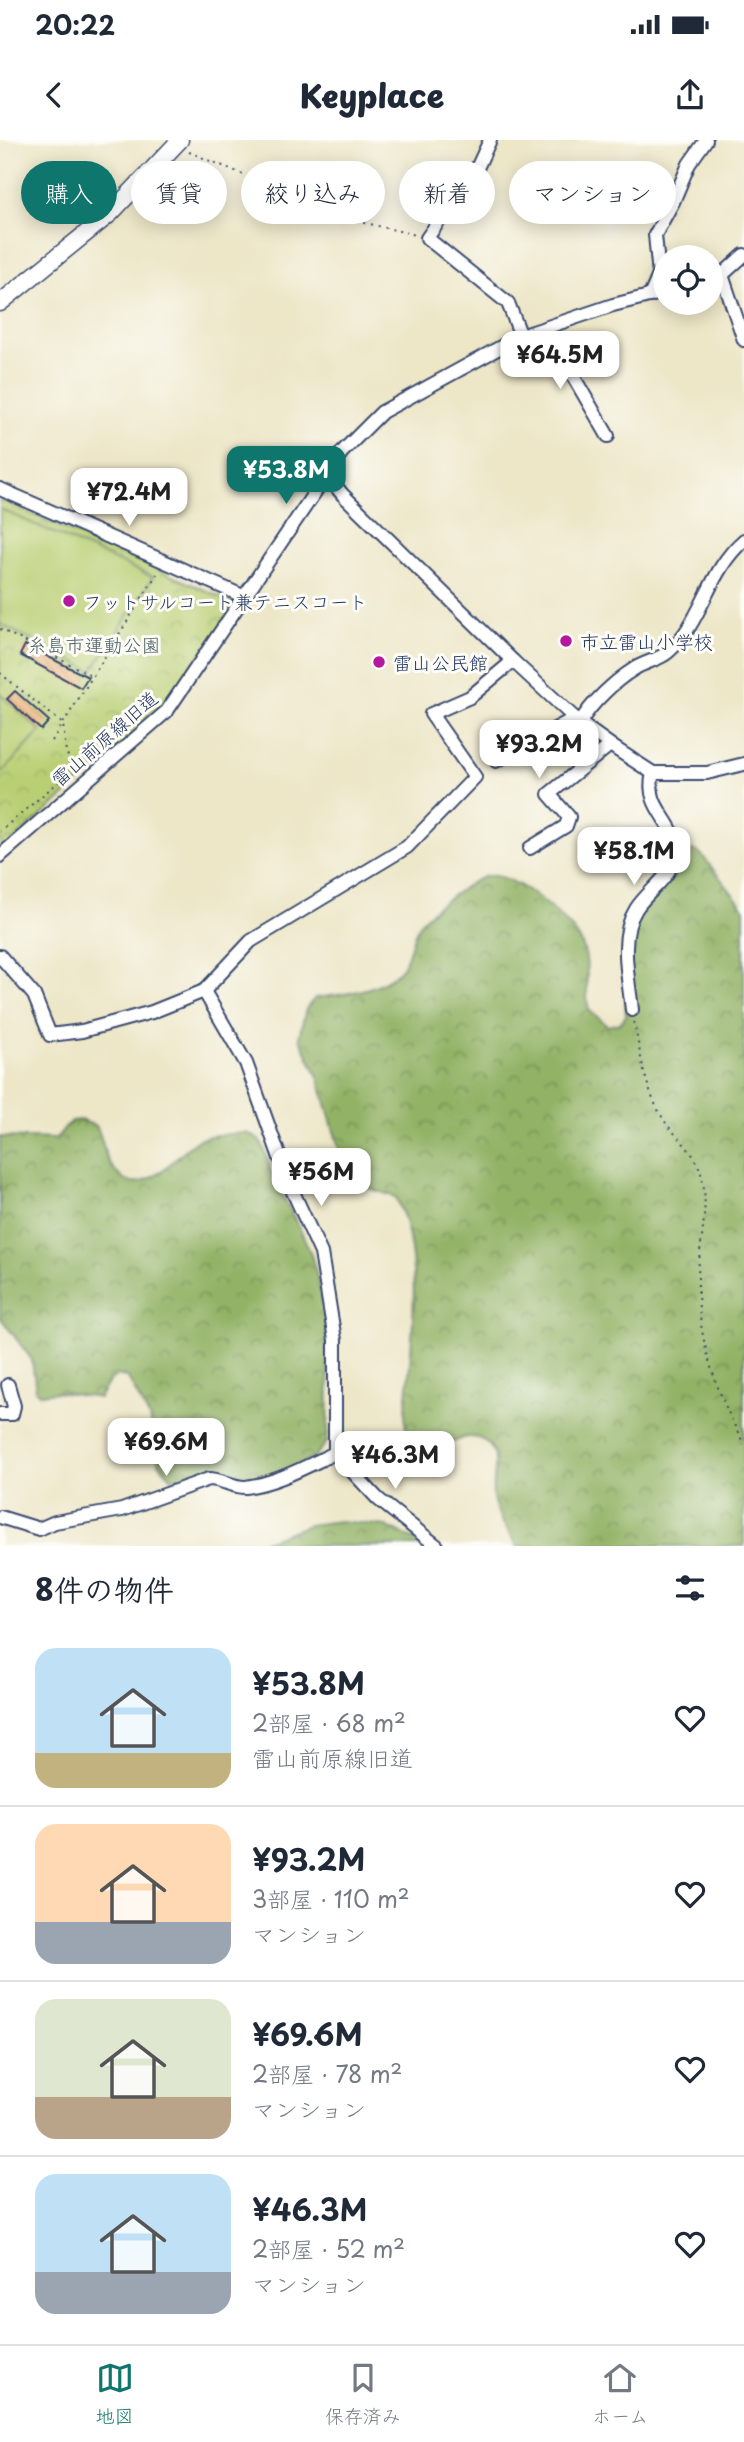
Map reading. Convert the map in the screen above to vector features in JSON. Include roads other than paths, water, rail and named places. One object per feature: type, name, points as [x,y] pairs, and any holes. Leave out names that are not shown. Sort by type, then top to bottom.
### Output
[{"type":"main road","points":[[0,303],[111,213],[177,143]]},
{"type":"street","points":[[490,140],[478,166],[427,238],[508,303],[521,336]]},
{"type":"street","points":[[650,296],[659,275],[655,235],[689,164],[706,140]]},
{"type":"street","points":[[723,272],[744,255]]},
{"type":"street","points":[[723,293],[744,340]]},
{"type":"street","name":"雷山前原線旧道","points":[[0,856],[167,711],[327,476],[358,434],[382,412],[521,336],[653,295]]},
{"type":"street","points":[[545,328],[608,436]]},
{"type":"street","points":[[327,476],[343,495],[513,661],[610,745],[653,774],[707,773],[744,764]]},
{"type":"street","points":[[0,489],[245,597]]},
{"type":"street","points":[[496,761],[578,720],[634,669],[667,654],[688,631],[718,569],[744,540]]},
{"type":"street","points":[[0,956],[34,995],[50,1035],[82,1031],[152,1012],[204,991],[251,941],[407,847],[467,786],[475,777],[431,714],[470,697],[513,661]]},
{"type":"street","points":[[530,848],[566,826],[569,817],[549,794],[610,745]]},
{"type":"street","points":[[632,1010],[627,962],[628,932],[635,910],[667,874],[676,852],[673,833],[650,797],[653,774]]},
{"type":"street","points":[[204,991],[246,1063],[289,1183],[321,1253],[335,1340],[335,1453],[378,1499],[437,1546]]},
{"type":"street","points":[[0,1414],[12,1415],[14,1406],[8,1385]]},
{"type":"street","points":[[0,1517],[39,1529],[55,1522],[122,1510],[209,1479],[243,1488],[270,1481],[335,1453]]},
{"type":"place","name":"フットサルコート兼テニスコート","points":[[69,601]]},
{"type":"place","name":"市立雷山小学校","points":[[566,641]]},
{"type":"place","name":"雷山公民館","points":[[379,662]]},
{"type":"park label","name":"糸島市運動公園","points":[[94,644]]}]
